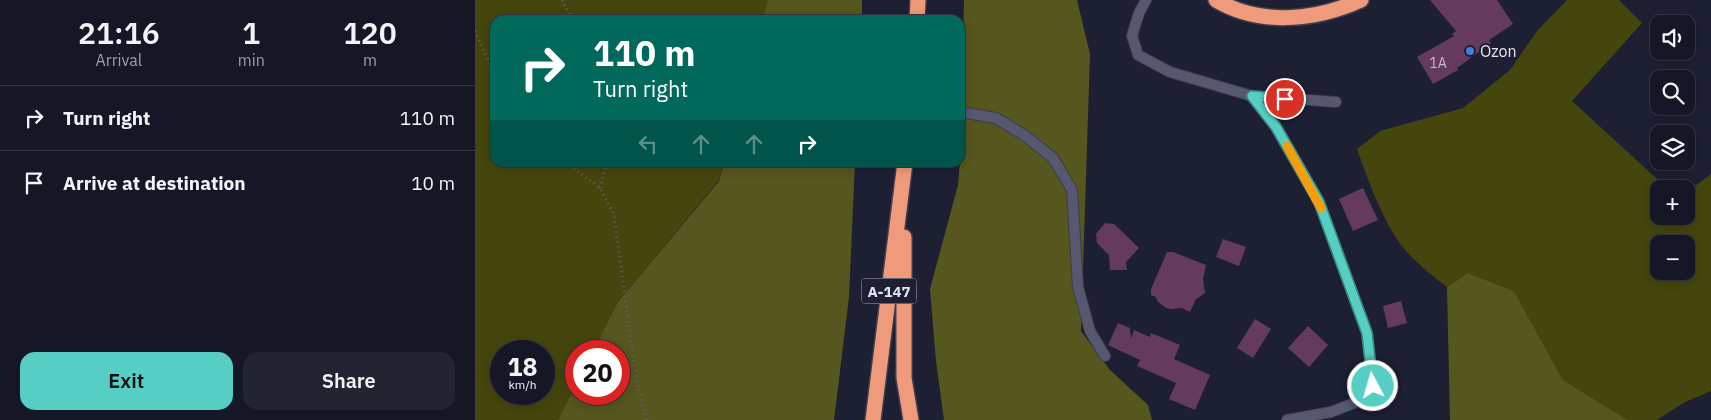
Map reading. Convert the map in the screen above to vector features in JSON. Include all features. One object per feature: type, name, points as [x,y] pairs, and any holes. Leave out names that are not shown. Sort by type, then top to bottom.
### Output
[{"type":"highway","points":[[917,15],[918,0]]},
{"type":"highway","points":[[1215,0],[1247,14],[1275,18],[1304,17],[1349,6],[1361,0]]},
{"type":"highway","name":"А-147","points":[[873,420],[904,167]]},
{"type":"highway","name":"А-147","points":[[905,167],[904,378],[911,420]]},
{"type":"lane","points":[[1146,0],[1139,13],[1132,36],[1138,55],[1170,72],[1252,96],[1336,102]]},
{"type":"lane","points":[[1252,96],[1276,127],[1319,202],[1367,333],[1373,386],[1362,400],[1331,412],[1287,420]]},
{"type":"lane","points":[[965,113],[997,118],[1023,135],[1053,158],[1072,190],[1079,287],[1090,332],[1105,356]]},
{"type":"path","points":[[562,0],[570,15]]},
{"type":"path","points":[[475,31],[490,65]]},
{"type":"path","points":[[573,167],[600,188],[614,214],[636,379],[647,420]]},
{"type":"path","points":[[600,188],[606,167]]},
{"type":"shaded area","points":[[475,0],[768,0],[764,15],[490,15],[490,167],[723,167],[719,180],[618,302],[599,340],[565,340],[566,405],[558,420],[475,420]]},
{"type":"shaded area","points":[[768,0],[862,0],[862,15],[764,15]]},
{"type":"shaded area","points":[[964,0],[1077,0],[1090,54],[1081,331],[1110,370],[1148,405],[1152,420],[944,420],[936,361],[930,289],[958,185],[960,167],[965,167]]},
{"type":"shaded area","points":[[1567,0],[1619,0],[1642,23],[1572,101],[1659,180],[1650,180],[1650,225],[1695,225],[1695,186],[1711,174],[1711,391],[1685,402],[1657,420],[1628,420],[1563,380],[1514,291],[1468,273],[1447,287],[1419,264],[1399,243],[1374,194],[1357,149],[1380,131],[1463,108],[1510,70],[1537,31]]},
{"type":"shaded area","points":[[723,167],[855,167],[849,297],[834,420],[558,420],[566,405],[630,405],[630,340],[599,340],[618,302],[719,181]]},
{"type":"shaded area","points":[[1468,273],[1514,291],[1563,380],[1628,420],[1450,420],[1447,287]]},
{"type":"building","points":[[1430,0],[1497,0],[1513,24],[1489,40],[1491,43],[1457,68],[1458,70],[1433,84],[1417,57],[1454,36],[1452,34],[1456,31]]},
{"type":"building","points":[[1363,188],[1378,220],[1353,231],[1339,199]]},
{"type":"building","points":[[1105,223],[1114,224],[1139,248],[1126,262],[1127,270],[1110,270],[1109,255],[1097,243],[1096,234]]},
{"type":"building","points":[[1223,239],[1246,247],[1239,266],[1216,257]]},
{"type":"building","points":[[1167,252],[1173,252],[1206,265],[1203,279],[1205,293],[1196,299],[1190,312],[1182,308],[1166,308],[1157,301],[1156,297],[1151,295],[1151,289]]},
{"type":"building","points":[[1401,301],[1407,323],[1388,328],[1383,306]]},
{"type":"building","points":[[1255,319],[1271,329],[1253,358],[1237,348]]},
{"type":"building","points":[[1118,323],[1130,328],[1131,339],[1134,330],[1150,337],[1151,333],[1180,345],[1174,359],[1210,375],[1195,410],[1169,399],[1176,383],[1137,366],[1140,360],[1108,345]]},
{"type":"building","points":[[1308,326],[1328,345],[1309,367],[1288,348]]},
{"type":"slow traffic","points":[[1287,146],[1321,208]]},
{"type":"place","name":"Ozon","points":[[1470,51]]},
{"type":"route","points":[[1285,99],[1252,96],[1276,127],[1319,202],[1367,333],[1373,386]]}]
